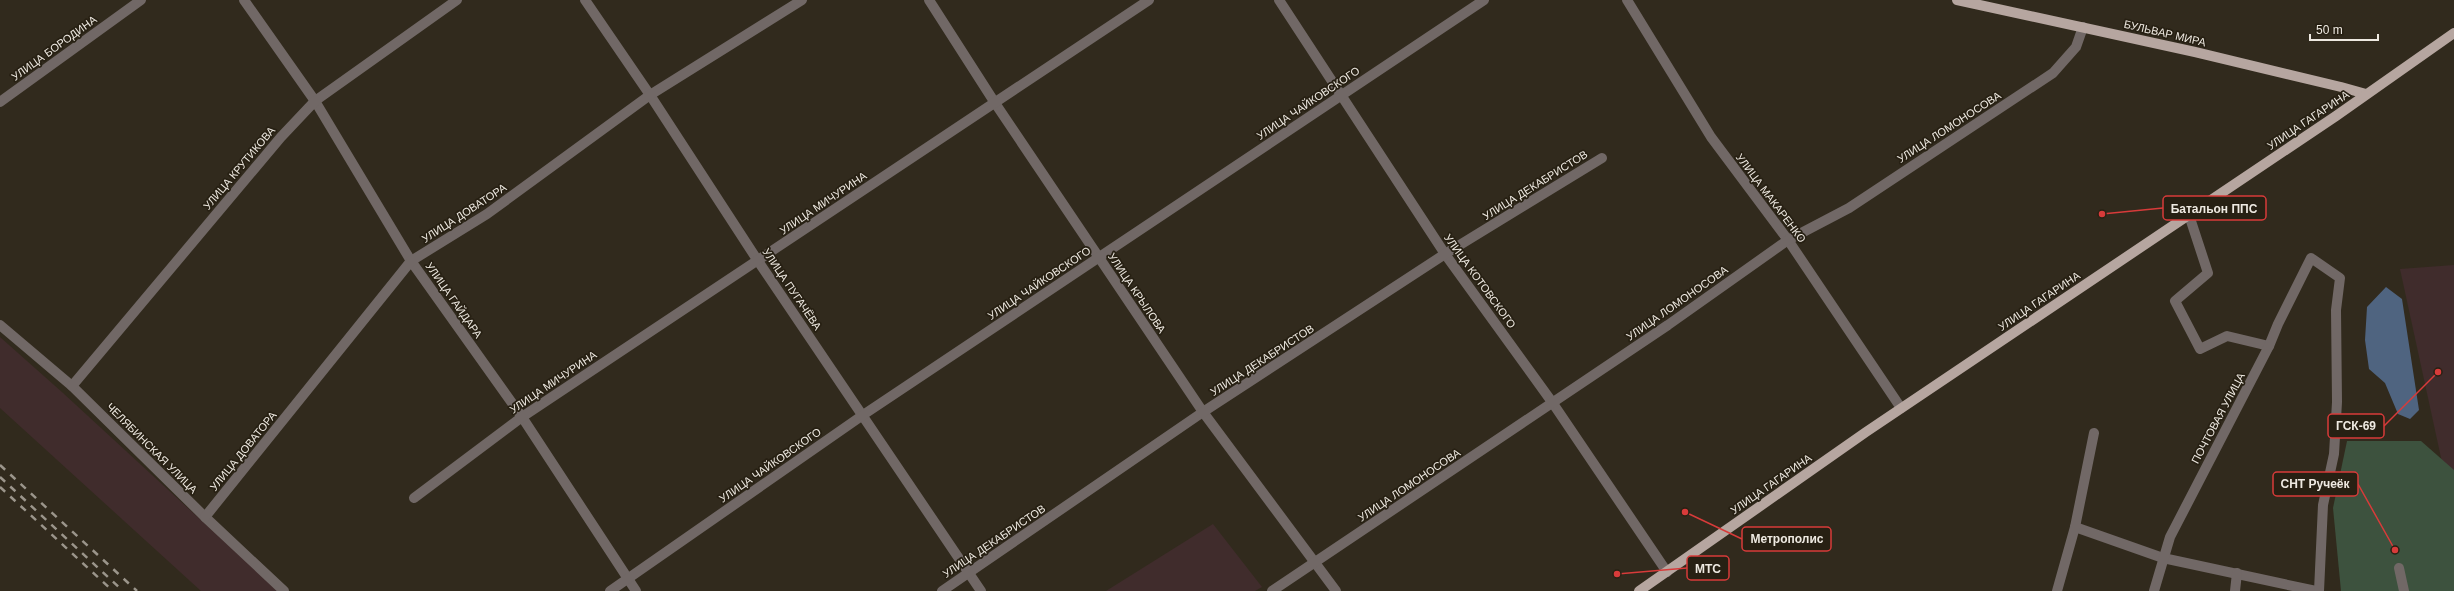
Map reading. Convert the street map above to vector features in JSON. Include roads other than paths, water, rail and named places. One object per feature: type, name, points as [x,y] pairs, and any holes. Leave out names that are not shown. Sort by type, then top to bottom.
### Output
[{"type":"main road","name":"БУЛЬВАР МИРА","points":[[1957,0],[2341,86],[2366,94]]},
{"type":"main road","name":"УЛИЦА ГАГАРИНА","points":[[1640,591],[1901,408],[2454,34]]},
{"type":"street","name":"УЛИЦА БОРОДИНА","points":[[0,102],[141,0]]},
{"type":"street","name":"УЛИЦА ГАЙДАРА","points":[[244,0],[314,101],[411,261],[522,417],[636,591]]},
{"type":"street","name":"УЛИЦА КРУТИКОВА","points":[[72,386],[281,138],[314,101],[457,0]]},
{"type":"street","name":"УЛИЦА ПУГАЧЁВА","points":[[585,0],[650,95],[758,261],[981,591]]},
{"type":"street","name":"УЛИЦА ДОВАТОРА","points":[[205,518],[411,261],[487,214],[650,95],[802,0]]},
{"type":"street","name":"УЛИЦА КРЫЛОВА","points":[[929,0],[995,103],[1203,412],[1336,591]]},
{"type":"street","name":"УЛИЦА МИЧУРИНА","points":[[414,498],[522,417],[1149,0]]},
{"type":"street","name":"УЛИЦА КОТОВСКОГО","points":[[1279,0],[1445,254],[1552,402],[1667,572]]},
{"type":"street","name":"УЛИЦА ЧАЙКОВСКОГО","points":[[610,591],[863,415],[1484,0]]},
{"type":"street","name":"УЛИЦА МАКАРЕНКО","points":[[1627,0],[1711,137],[1788,240],[1901,408]]},
{"type":"street","name":"УЛИЦА ЛОМОНОСОВА","points":[[1272,591],[1552,402],[1788,240],[1849,208],[2053,73],[2076,47],[2083,27]]},
{"type":"street","name":"УЛИЦА ДЕКАБРИСТОВ","points":[[942,591],[1203,412],[1445,254],[1602,158]]},
{"type":"street","points":[[2189,214],[2208,273],[2176,301],[2200,349],[2227,336],[2269,346]]},
{"type":"street","name":"ПОЧТОВАЯ УЛИЦА","points":[[2154,591],[2170,537],[2269,346],[2278,324],[2311,258],[2340,278],[2336,310],[2337,402],[2334,454],[2323,505],[2317,591]]},
{"type":"street","name":"ЧЕЛЯБИНСКАЯ УЛИЦА","points":[[0,325],[72,386],[205,518],[284,591]]},
{"type":"street","points":[[2057,591],[2075,527],[2094,434]]},
{"type":"street","points":[[2075,527],[2163,558],[2317,591]]},
{"type":"street","points":[[2399,568],[2404,591]]},
{"type":"street","points":[[2235,591],[2237,573]]},
{"type":"water","points":[[2386,287],[2402,299],[2419,410],[2410,419],[2398,414],[2385,383],[2369,369],[2365,340],[2367,307]]},
{"type":"railway","points":[[0,465],[137,591]]},
{"type":"railway","points":[[0,477],[123,591]]},
{"type":"railway","points":[[0,487],[113,591]]},
{"type":"place","name":"Батальон ППС","points":[[2102,214]]},
{"type":"place","name":"ГСК-69","points":[[2438,372]]},
{"type":"place","name":"Метрополис","points":[[1685,512]]},
{"type":"place","name":"СНТ Ручеёк","points":[[2395,550]]},
{"type":"place","name":"МТС","points":[[1617,574]]}]
